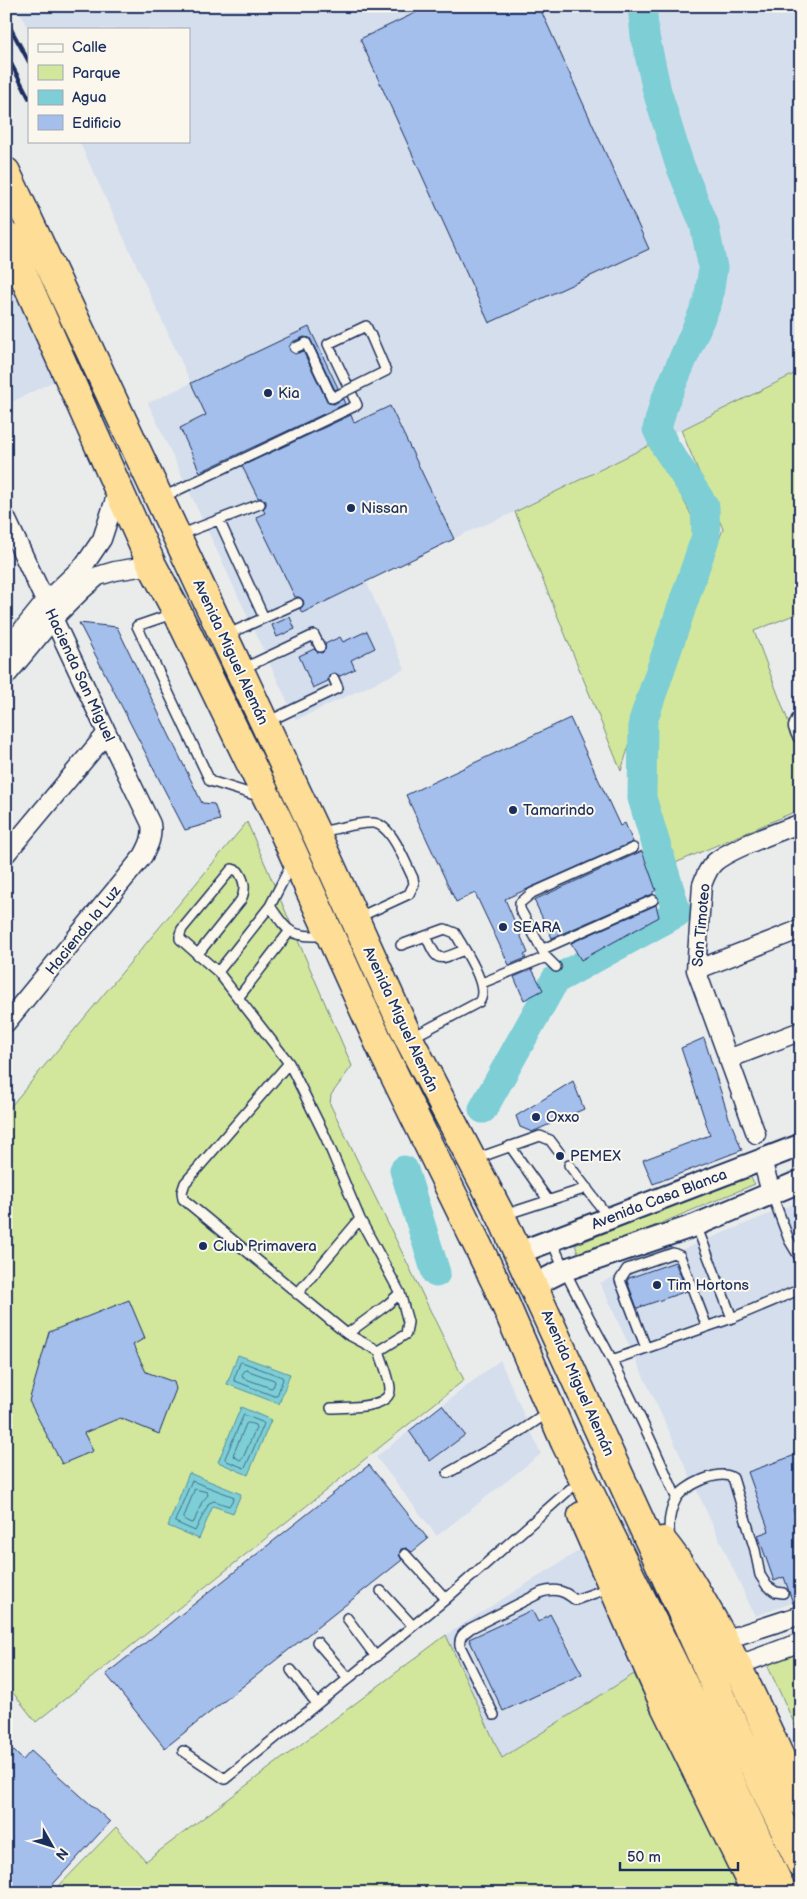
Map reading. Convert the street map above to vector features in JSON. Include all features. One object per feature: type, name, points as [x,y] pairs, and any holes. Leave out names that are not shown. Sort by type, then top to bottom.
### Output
[{"type":"highway","name":"Avenida Miguel Alemán","points":[[6,172],[316,833],[409,1039],[470,1160],[501,1216],[534,1285],[721,1698],[801,1864]]},
{"type":"highway","name":"Avenida Miguel Alemán","points":[[6,236],[152,565],[177,612],[267,799],[384,1054],[497,1285],[565,1442],[783,1893]]},
{"type":"highway","points":[[565,1442],[570,1489],[665,1706],[756,1893]]},
{"type":"highway","points":[[634,1508],[672,1553],[692,1583],[724,1640],[801,1802]]},
{"type":"street","points":[[6,650],[45,602],[85,564],[102,539],[118,490]]},
{"type":"street","name":"Hacienda San Miguel","points":[[6,518],[106,733],[152,824],[153,833]]},
{"type":"street","points":[[6,676],[53,619],[98,576],[115,571],[152,565]]},
{"type":"street","points":[[801,720],[798,727],[801,734]]},
{"type":"street","points":[[6,854],[106,733]]},
{"type":"street","name":"San Timoteo","points":[[756,1134],[696,970],[702,886],[707,873],[715,862],[726,854],[801,823]]},
{"type":"street","name":"Hacienda la Luz","points":[[6,1023],[143,856],[153,833]]},
{"type":"street","points":[[696,970],[801,929]]},
{"type":"street","points":[[728,1059],[801,1031]]},
{"type":"street","name":"Avenida Casa Blanca","points":[[518,1253],[801,1145]]},
{"type":"street","points":[[762,1160],[771,1192]]},
{"type":"street","points":[[534,1285],[564,1270],[696,1225],[801,1181]]},
{"type":"street","points":[[724,1640],[801,1614]]},
{"type":"street","points":[[736,1666],[801,1642]]},
{"type":"lane","points":[[158,499],[356,405],[328,344],[366,326],[386,371],[332,398],[306,343],[295,348]]},
{"type":"lane","points":[[176,537],[260,504]]},
{"type":"lane","points":[[219,520],[264,618]]},
{"type":"lane","points":[[224,636],[298,603]]},
{"type":"lane","points":[[177,612],[137,626],[210,781],[267,799]]},
{"type":"lane","points":[[240,670],[314,635],[320,647]]},
{"type":"lane","points":[[264,723],[338,688],[334,679]]},
{"type":"lane","points":[[316,833],[375,823],[384,827],[391,834],[413,878],[414,884],[409,894],[354,920]]},
{"type":"lane","points":[[556,967],[544,953],[520,909],[520,903],[523,899],[633,848]]},
{"type":"lane","points":[[218,972],[270,906],[295,858]]},
{"type":"lane","points":[[197,955],[241,900],[245,892],[244,879],[238,871],[232,869],[230,871],[182,929],[180,940],[197,955],[218,972],[289,1063],[325,1136],[360,1219],[378,1256],[400,1293],[408,1322],[406,1334],[379,1350]]},
{"type":"lane","points":[[482,983],[653,900]]},
{"type":"lane","points":[[270,906],[289,932],[306,936],[331,936]]},
{"type":"lane","points":[[400,945],[444,929],[451,931],[455,933],[482,983],[483,995],[480,1002],[409,1039]]},
{"type":"lane","points":[[238,998],[289,932]]},
{"type":"lane","points":[[426,936],[438,958],[464,950]]},
{"type":"lane","points":[[289,1063],[185,1183],[182,1192],[183,1199],[297,1294],[347,1334],[379,1350],[390,1389],[386,1398],[377,1404],[331,1408]]},
{"type":"lane","points":[[470,1160],[540,1136],[550,1140],[559,1152]]},
{"type":"lane","points":[[510,1146],[548,1200]]},
{"type":"lane","points":[[569,1165],[609,1218]]},
{"type":"lane","points":[[501,1216],[587,1188]]},
{"type":"lane","points":[[771,1192],[789,1240],[801,1260]]},
{"type":"lane","points":[[297,1294],[360,1219]]},
{"type":"lane","points":[[696,1225],[732,1318]]},
{"type":"lane","points":[[552,1241],[564,1270],[612,1360],[657,1452],[676,1497],[668,1527],[672,1553]]},
{"type":"lane","points":[[646,1348],[620,1280],[627,1269],[673,1253],[680,1256],[707,1327]]},
{"type":"lane","points":[[612,1360],[732,1318],[801,1289]]},
{"type":"lane","points":[[347,1334],[400,1293]]},
{"type":"lane","points":[[448,1473],[518,1434],[551,1410]]},
{"type":"lane","points":[[676,1497],[700,1480],[724,1474],[733,1478],[753,1542],[760,1575],[767,1586],[776,1592],[783,1593]]},
{"type":"lane","points":[[183,1751],[225,1779],[446,1600],[570,1489]]},
{"type":"lane","points":[[405,1554],[446,1600]]},
{"type":"lane","points":[[494,1715],[460,1646],[459,1640],[461,1635],[470,1628],[542,1592],[551,1590],[561,1591],[568,1593],[575,1600],[612,1587]]},
{"type":"lane","points":[[381,1591],[413,1626]]},
{"type":"lane","points":[[347,1618],[376,1656]]},
{"type":"lane","points":[[317,1642],[348,1679]]},
{"type":"lane","points":[[291,1670],[317,1704]]},
{"type":"shaded area","points":[[17,6],[801,6],[801,370],[515,512],[470,531],[366,581],[405,669],[296,720],[148,403],[191,383],[79,142],[190,142],[190,28],[28,29]]},
{"type":"shaded area","points":[[6,196],[88,364],[6,405]]},
{"type":"shaded area","points":[[801,1201],[801,1600],[755,1616],[600,1283]]},
{"type":"shaded area","points":[[500,1360],[541,1454],[437,1536],[376,1457]]},
{"type":"shaded area","points":[[580,1550],[634,1674],[502,1758],[446,1635]]},
{"type":"green space","points":[[800,371],[801,612],[754,631],[801,755],[801,809],[673,864],[653,805],[652,747],[654,711],[723,529],[681,430]]},
{"type":"green space","points":[[654,443],[698,528],[621,771],[515,512]]},
{"type":"green space","name":"Club Primavera","points":[[247,822],[352,1066],[331,1095],[330,1104],[464,1380],[36,1722],[6,1684],[6,1112]]},
{"type":"green space","points":[[749,1175],[755,1184],[580,1257],[575,1245]]},
{"type":"green space","points":[[446,1635],[502,1758],[634,1674],[741,1893],[52,1893],[116,1827],[146,1861]]},
{"type":"green space","points":[[801,1645],[801,1738],[764,1658]]},
{"type":"water","points":[[238,1355],[290,1374],[279,1404],[227,1384]]},
{"type":"water","points":[[241,1407],[271,1420],[248,1475],[218,1462]]},
{"type":"water","points":[[189,1473],[241,1494],[233,1513],[213,1506],[199,1539],[168,1526]]},
{"type":"building","points":[[430,6],[539,6],[649,249],[489,323],[360,39]]},
{"type":"building","name":"Kia","points":[[309,327],[338,388],[335,390],[310,338],[304,337],[292,342],[289,347],[290,351],[295,354],[303,351],[328,403],[334,404],[343,399],[345,404],[200,472],[180,428],[206,415],[191,383]]},
{"type":"building","name":"Nissan","points":[[390,406],[454,539],[302,613],[300,609],[304,604],[303,600],[295,597],[256,517],[265,513],[263,509],[266,501],[258,498],[242,466],[351,415],[354,423]]},
{"type":"building","points":[[290,617],[295,629],[277,637],[272,625]]},
{"type":"building","points":[[79,623],[117,627],[202,803],[214,804],[220,820],[185,830]]},
{"type":"building","points":[[367,631],[375,648],[351,660],[355,669],[340,676],[335,673],[331,674],[328,681],[313,688],[299,656],[314,649],[322,653],[325,650],[325,644],[340,637],[343,642]]},
{"type":"building","name":"Tamarindo","points":[[570,718],[620,826],[625,823],[633,842],[505,899],[528,953],[524,955],[526,958],[509,965],[475,893],[456,902],[406,795]]},
{"type":"building","points":[[642,851],[656,890],[653,894],[552,938],[534,900]]},
{"type":"building","points":[[656,905],[659,917],[581,960],[571,943]]},
{"type":"building","points":[[532,969],[543,990],[524,1000],[514,977]]},
{"type":"building","points":[[704,1038],[729,1118],[742,1150],[653,1184],[643,1160],[710,1135],[681,1048]]},
{"type":"building","points":[[573,1081],[584,1109],[532,1132],[520,1127],[516,1116]]},
{"type":"building","name":"Tim Hortons","points":[[675,1262],[687,1291],[637,1308],[627,1281],[629,1278]]},
{"type":"building","points":[[129,1300],[145,1338],[133,1345],[146,1372],[174,1382],[176,1389],[159,1434],[120,1418],[84,1433],[93,1451],[62,1464],[29,1401],[49,1332]]},
{"type":"building","points":[[442,1405],[465,1435],[430,1461],[409,1431]]},
{"type":"building","points":[[801,1453],[801,1506],[793,1509],[801,1532],[801,1605],[794,1606],[784,1577],[774,1581],[758,1535],[769,1531],[748,1472]]},
{"type":"building","points":[[369,1465],[428,1539],[412,1552],[406,1548],[401,1549],[399,1555],[402,1560],[165,1748],[106,1674]]},
{"type":"building","points":[[532,1610],[538,1622],[550,1614],[582,1674],[503,1711],[469,1639]]},
{"type":"building","points":[[14,1751],[23,1760],[31,1751],[110,1822],[45,1893],[6,1893],[6,1759]]},
{"type":"waterway","points":[[483,1109],[555,980],[677,913],[642,798],[643,721],[706,536],[705,507],[665,446],[657,429],[664,403],[708,301],[713,268],[704,224],[679,163],[657,91],[645,36],[642,6]]},
{"type":"waterway","points":[[404,1170],[436,1273]]},
{"type":"railway","points":[[6,20],[28,60]]},
{"type":"railway","points":[[6,54],[28,96]]},
{"type":"place","name":"Kia","points":[[268,393]]},
{"type":"place","name":"Nissan","points":[[351,508]]},
{"type":"place","name":"Tamarindo","points":[[513,810]]},
{"type":"place","name":"SEARA","points":[[503,927]]},
{"type":"place","name":"Oxxo","points":[[536,1117]]},
{"type":"place","name":"PEMEX","points":[[560,1156]]},
{"type":"place","name":"Club Primavera","points":[[203,1246]]},
{"type":"place","name":"Tim Hortons","points":[[657,1285]]}]
